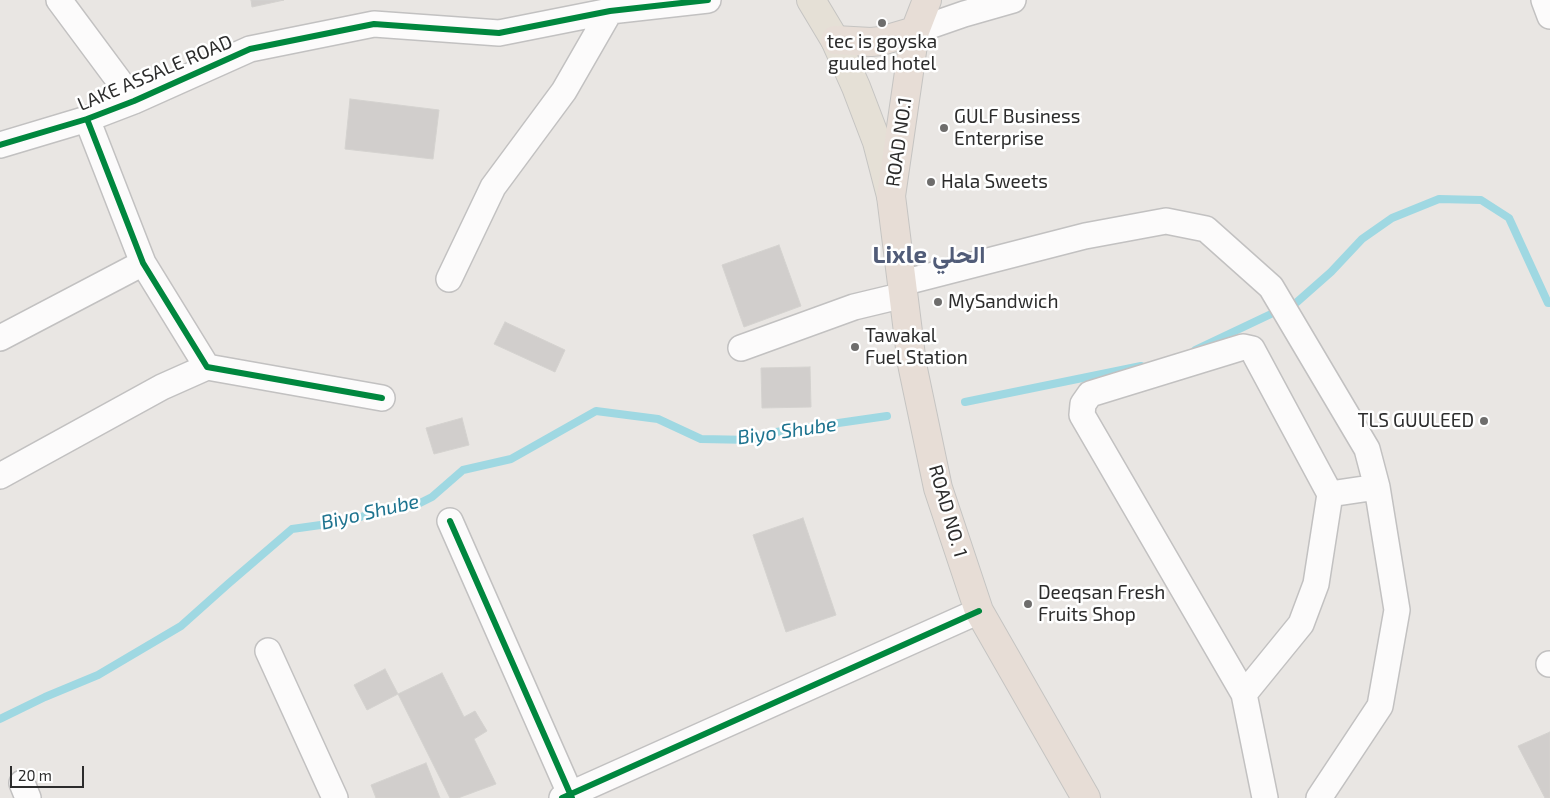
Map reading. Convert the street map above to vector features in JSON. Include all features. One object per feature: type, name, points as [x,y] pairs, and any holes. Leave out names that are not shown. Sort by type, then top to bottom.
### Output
[{"type":"highway","name":"ROAD NO.1","points":[[891,196],[915,31],[926,0]]},
{"type":"highway","points":[[835,40],[882,41],[915,31]]},
{"type":"highway","name":"ROAD NO. 1","points":[[891,196],[912,364],[938,488],[979,611],[1086,798]]},
{"type":"main road","points":[[811,0],[835,40],[877,142],[891,196]]},
{"type":"street","points":[[59,0],[134,101]]},
{"type":"street","name":"LAKE ASSALE ROAD","points":[[0,145],[87,120],[250,49],[374,24],[500,33],[610,11],[708,0]]},
{"type":"street","points":[[915,31],[1013,0]]},
{"type":"street","points":[[1544,0],[1550,16]]},
{"type":"street","points":[[449,279],[493,187],[564,92],[610,11]]},
{"type":"street","points":[[87,120],[143,263],[207,367]]},
{"type":"street","points":[[741,348],[903,289],[1085,236],[1166,221],[1206,229],[1271,287],[1367,449],[1377,488],[1398,610],[1380,706],[1319,798]]},
{"type":"street","points":[[0,338],[143,263]]},
{"type":"street","points":[[1244,694],[1301,624],[1316,584],[1330,494],[1252,349],[1243,347],[1090,394],[1083,404],[1082,415],[1244,694],[1265,798]]},
{"type":"street","points":[[0,476],[162,386],[207,367],[382,398]]},
{"type":"street","points":[[1330,494],[1377,488]]},
{"type":"street","points":[[450,521],[568,797],[979,611]]},
{"type":"street","points":[[268,651],[335,798]]},
{"type":"building","points":[[251,0],[284,0],[252,7]]},
{"type":"building","points":[[350,99],[439,110],[433,159],[345,149]]},
{"type":"building","points":[[779,245],[801,306],[744,327],[722,265]]},
{"type":"building","points":[[505,322],[565,350],[555,372],[494,344]]},
{"type":"building","points":[[810,367],[811,407],[762,408],[761,368]]},
{"type":"building","points":[[462,418],[469,445],[434,454],[426,428]]},
{"type":"building","points":[[803,518],[836,615],[786,632],[753,535]]},
{"type":"building","points":[[385,669],[398,694],[367,710],[354,685]]},
{"type":"building","points":[[442,673],[464,717],[475,711],[487,731],[474,739],[496,784],[458,798],[450,798],[398,694]]},
{"type":"building","points":[[1550,732],[1550,798],[1545,798],[1518,746]]},
{"type":"building","points":[[426,763],[440,798],[376,798],[371,785]]},
{"type":"waterway","name":"Biyo Shube","points":[[1297,302],[1331,272],[1362,239],[1392,218],[1439,199],[1481,200],[1509,218],[1548,303],[1550,303]]},
{"type":"waterway","points":[[1195,350],[1271,314]]},
{"type":"waterway","points":[[965,402],[1141,366]]},
{"type":"waterway","name":"Biyo Shube","points":[[0,719],[45,697],[98,675],[181,626],[292,529],[342,522],[382,511],[416,505],[432,497],[463,470],[511,459],[596,411],[658,419],[701,439],[753,440],[776,432],[887,416]]},
{"type":"cycle path","points":[[0,145],[87,119],[134,101],[250,49],[374,24],[499,33],[610,11],[708,0]]},
{"type":"cycle path","points":[[87,119],[143,263],[207,367],[382,398]]},
{"type":"cycle path","points":[[450,521],[572,798]]},
{"type":"cycle path","points":[[562,798],[979,611]]},
{"type":"place","name":"tec is goyska guuled hotel","points":[[882,23]]},
{"type":"place","name":"GULF Business Enterprise","points":[[944,128]]},
{"type":"place","name":"Hala Sweets","points":[[931,182]]},
{"type":"place","name":"MySandwich","points":[[938,302]]},
{"type":"place","name":"Tawakal Fuel Station","points":[[855,347]]},
{"type":"place","name":"TLS GUULEED","points":[[1484,421]]},
{"type":"place","name":"Deeqsan Fresh Fruits Shop","points":[[1028,604]]},
{"type":"district","name":"Lixle الحلي","points":[[929,255]]}]
